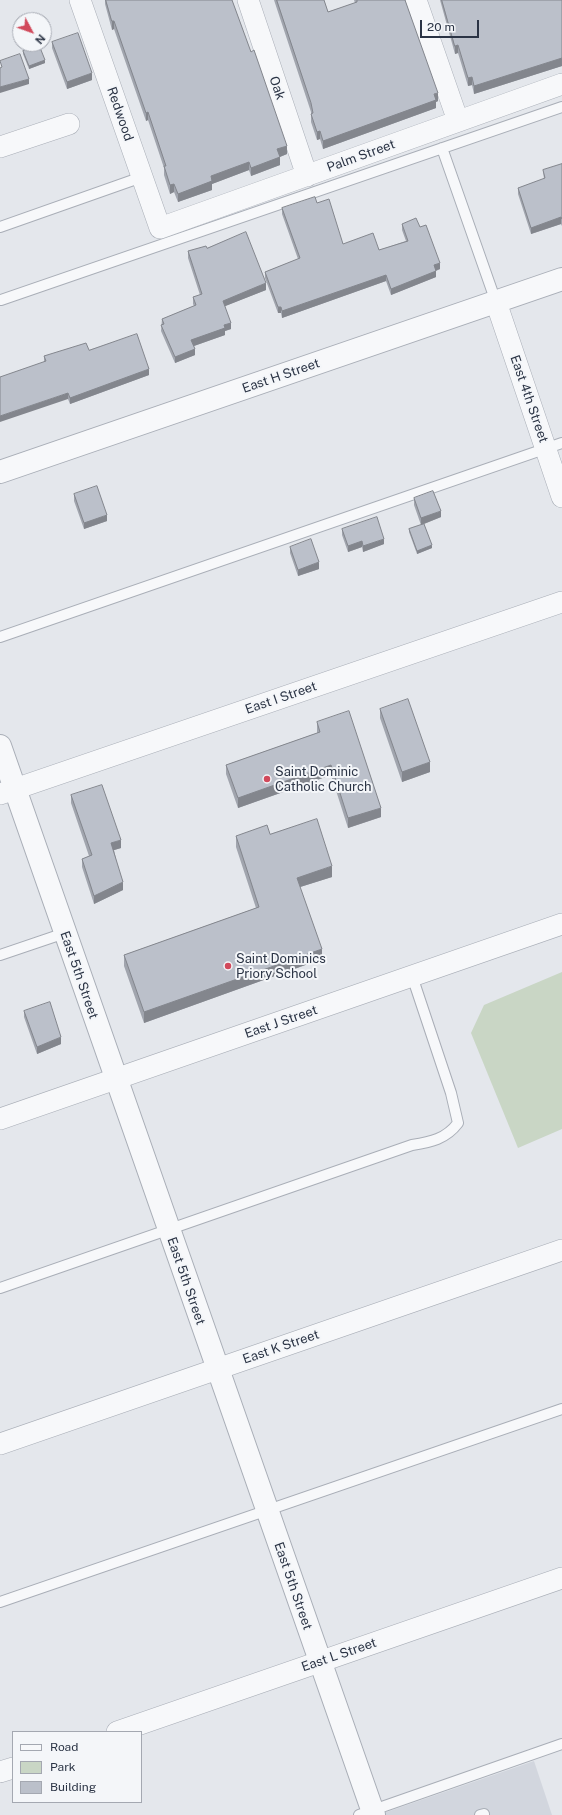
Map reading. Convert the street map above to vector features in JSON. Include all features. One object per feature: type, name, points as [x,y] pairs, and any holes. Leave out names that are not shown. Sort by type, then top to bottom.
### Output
[{"type":"street","name":"Redwood","points":[[80,0],[160,228]]},
{"type":"street","name":"Oak","points":[[248,0],[307,176]]},
{"type":"street","points":[[416,0],[458,121]]},
{"type":"street","name":"Palm Street","points":[[160,228],[562,84]]},
{"type":"street","points":[[0,147],[69,124]]},
{"type":"street","name":"East H Street","points":[[0,472],[562,279]]},
{"type":"street","name":"East 4th Street","points":[[496,302],[554,446],[562,497]]},
{"type":"street","name":"East I Street","points":[[7,791],[562,602]]},
{"type":"street","name":"East 5th Street","points":[[0,746],[7,791],[65,933],[320,1662],[368,1814]]},
{"type":"street","name":"East J Street","points":[[0,1119],[562,924]]},
{"type":"street","name":"East K Street","points":[[0,1444],[562,1250]]},
{"type":"street","name":"East L Street","points":[[120,1731],[562,1578]]},
{"type":"street","points":[[0,1772],[12,1768]]},
{"type":"lane","points":[[1,300],[562,107]]},
{"type":"lane","points":[[442,148],[496,302]]},
{"type":"lane","points":[[0,227],[142,178]]},
{"type":"lane","points":[[0,637],[554,446]]},
{"type":"lane","points":[[0,955],[65,933]]},
{"type":"lane","points":[[0,1288],[412,1145],[437,1140],[451,1132],[458,1123],[451,1093],[412,976]]},
{"type":"lane","points":[[0,1602],[562,1409]]},
{"type":"lane","points":[[368,1814],[562,1744]]},
{"type":"lane","points":[[480,1815],[484,1815]]},
{"type":"shaded area","points":[[534,1761],[552,1815],[378,1815]]},
{"type":"green space","points":[[562,972],[562,1129],[518,1148],[471,1033],[484,1005]]},
{"type":"building","points":[[106,0],[232,0],[251,52],[254,50],[287,146],[277,149],[280,157],[251,168],[249,162],[211,176],[212,181],[178,194],[174,184],[170,185],[164,166],[166,166],[148,112],[146,113],[114,21],[112,21]]},
{"type":"building","points":[[277,0],[324,0],[328,12],[357,2],[357,0],[405,0],[438,93],[434,94],[436,100],[323,141],[320,131],[317,132],[311,114],[313,113],[311,103]]},
{"type":"building","points":[[442,0],[562,0],[562,58],[474,86],[472,77],[468,78],[458,45],[455,46]]},
{"type":"building","points":[[78,33],[92,73],[67,82],[52,42]]},
{"type":"building","points":[[23,52],[42,52],[45,60],[29,66]]},
{"type":"building","points":[[20,54],[29,79],[0,87],[0,68],[2,67],[0,61]]},
{"type":"building","points":[[562,164],[562,219],[561,217],[531,228],[518,188],[545,178],[543,170]]},
{"type":"building","points":[[315,197],[317,203],[329,199],[343,244],[373,233],[379,250],[408,241],[402,224],[416,218],[420,227],[426,225],[440,263],[434,265],[436,271],[391,289],[386,275],[282,311],[281,307],[278,307],[265,272],[300,258],[282,208]]},
{"type":"building","points":[[246,232],[266,283],[223,301],[231,323],[224,325],[225,328],[191,340],[195,349],[175,357],[161,325],[164,324],[162,319],[196,305],[193,297],[202,294],[188,251],[206,246],[207,248]]},
{"type":"building","points":[[137,334],[149,369],[70,398],[68,393],[0,416],[0,377],[46,361],[44,356],[86,343],[89,350]]},
{"type":"building","points":[[97,486],[107,515],[84,523],[74,494]]},
{"type":"building","points":[[433,491],[441,511],[421,518],[414,498]]},
{"type":"building","points":[[377,517],[384,539],[363,546],[362,541],[348,546],[342,529]]},
{"type":"building","points":[[424,524],[432,545],[417,551],[409,529]]},
{"type":"building","points":[[311,539],[319,562],[298,570],[290,547]]},
{"type":"building","points":[[408,699],[430,762],[402,772],[380,709]]},
{"type":"building","points":[[349,711],[381,808],[348,818],[331,765],[238,798],[226,765],[320,732],[317,722]]},
{"type":"building","points":[[102,785],[121,840],[111,843],[123,882],[94,896],[82,859],[92,855],[71,795]]},
{"type":"building","points":[[317,819],[332,866],[297,878],[322,949],[144,1012],[124,955],[259,907],[236,836],[267,825],[270,834]]},
{"type":"building","points":[[50,1002],[61,1037],[37,1047],[24,1011]]},
{"type":"place","name":"Saint Dominic Catholic Church","points":[[267,779]]},
{"type":"place","name":"Saint Dominics Priory School","points":[[228,966]]}]
